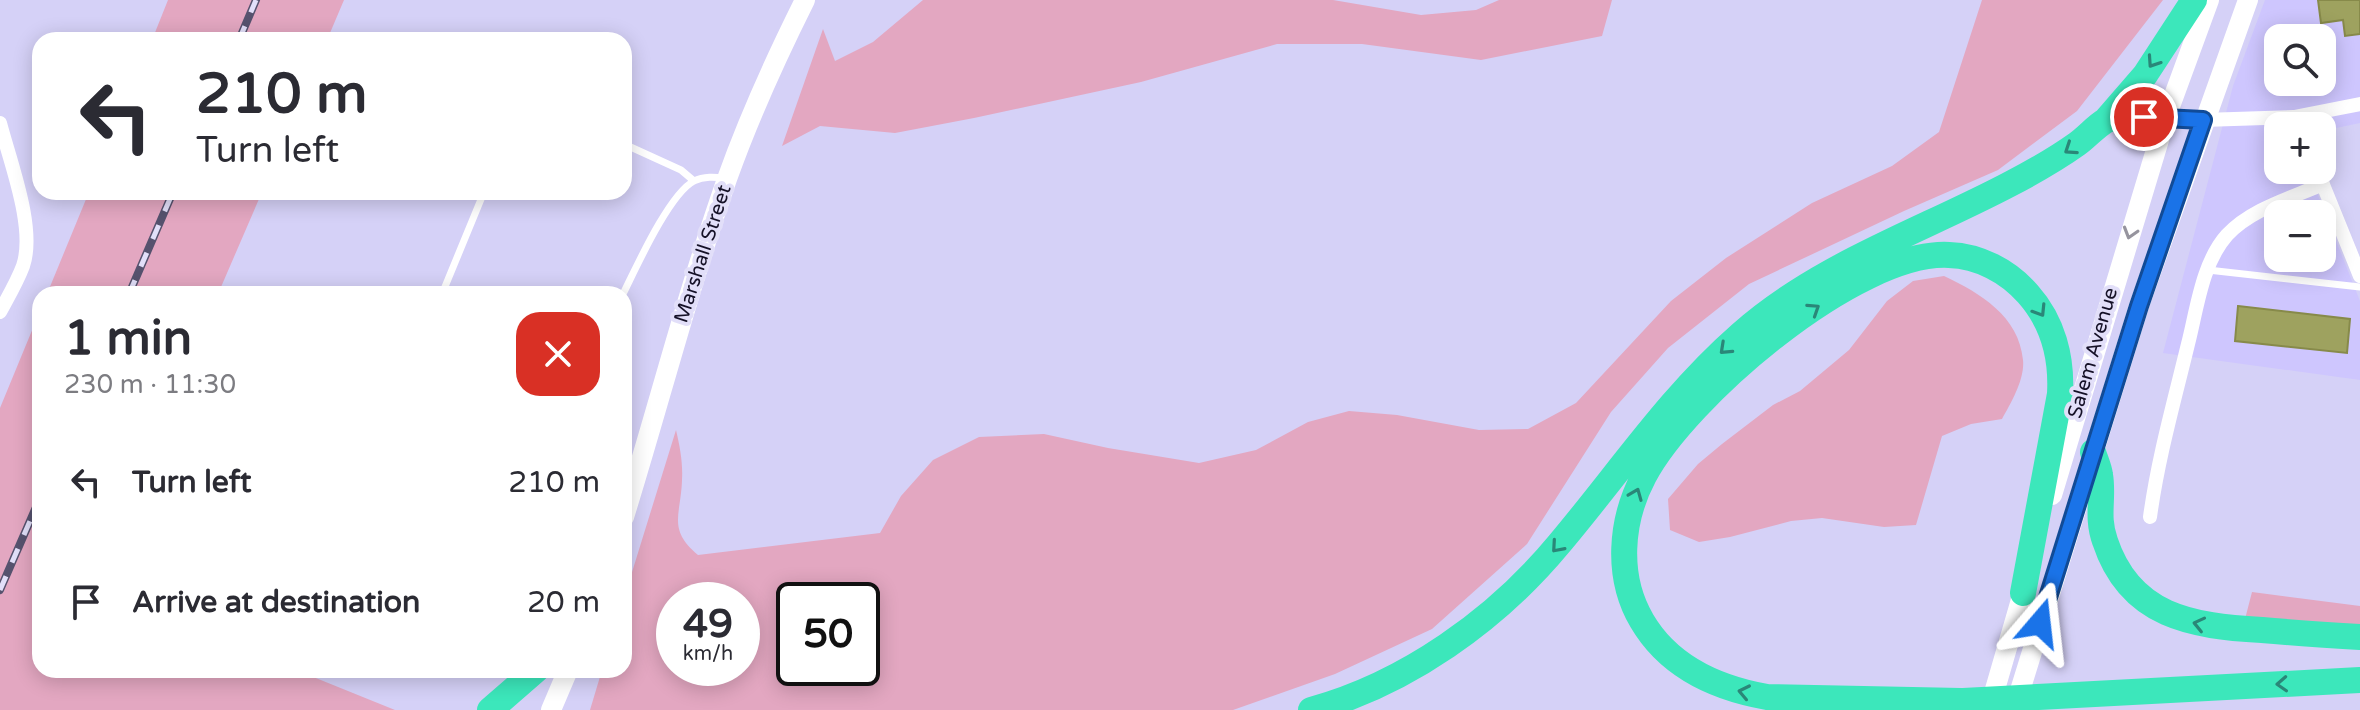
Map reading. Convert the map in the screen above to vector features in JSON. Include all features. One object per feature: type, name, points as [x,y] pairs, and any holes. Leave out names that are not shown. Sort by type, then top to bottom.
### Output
[{"type":"highway","points":[[1311,710],[1363,691],[1411,668],[1493,610],[1527,580],[1643,437],[1708,365],[1743,332],[1842,265],[2050,163],[2106,120],[2145,75],[2194,0]]},
{"type":"highway","points":[[2106,120],[2126,116],[2165,120]]},
{"type":"highway","points":[[1961,701],[1767,697],[1713,684],[1690,670],[1647,630],[1633,605],[1625,577],[1625,527],[1644,476],[1660,451],[1725,380],[1755,351],[1804,315],[1852,284],[1896,264],[1948,254],[1975,259],[2018,283],[2035,301],[2046,319],[2061,368],[2060,394],[2023,593]]},
{"type":"highway","points":[[2093,452],[2101,477],[2099,516],[2105,541],[2116,568],[2130,587],[2148,603],[2168,615],[2216,627],[2360,637]]},
{"type":"highway","points":[[492,710],[527,678]]},
{"type":"highway","points":[[1816,710],[2360,680]]},
{"type":"main road","name":"Marshall Street","points":[[632,490],[727,178],[767,78],[805,0]]},
{"type":"main road","name":"Salem Avenue","points":[[1989,710],[2165,120],[2209,0]]},
{"type":"main road","name":"Salem Avenue","points":[[2014,710],[2139,306],[2248,0]]},
{"type":"main road","points":[[2165,120],[2203,120]]},
{"type":"main road","points":[[551,710],[565,678]]},
{"type":"street","points":[[2330,112],[2360,104]]},
{"type":"street","points":[[2203,120],[2264,121]]},
{"type":"street","points":[[0,123],[27,240],[23,264],[0,312]]},
{"type":"street","points":[[2150,517],[2157,467],[2208,270],[2225,237],[2251,215],[2307,184]]},
{"type":"street","points":[[2323,184],[2360,276]]},
{"type":"lane","points":[[632,148],[681,170],[694,181]]},
{"type":"lane","points":[[627,286],[643,253],[681,192],[694,181],[707,177],[727,178]]},
{"type":"lane","points":[[445,286],[481,200]]},
{"type":"lane","points":[[2208,270],[2360,287]]},
{"type":"shaded area","points":[[168,0],[344,0],[330,32],[155,32]]},
{"type":"shaded area","points":[[923,0],[1333,0],[1421,15],[1476,10],[1499,0],[1612,0],[1602,36],[1481,60],[1362,44],[1277,44],[1141,82],[895,133],[820,126],[782,146],[823,29],[835,61],[873,42]]},
{"type":"shaded area","points":[[1982,0],[2163,0],[2077,111],[1998,170],[1749,284],[1668,348],[1611,412],[1527,544],[1432,629],[1335,674],[1233,710],[590,710],[600,678],[632,678],[632,572],[676,430],[682,467],[679,529],[688,546],[698,555],[880,533],[901,496],[933,460],[979,437],[1044,434],[1199,463],[1256,450],[1308,422],[1349,411],[1397,415],[1479,430],[1528,429],[1576,403],[1671,301],[1726,258],[1812,203],[1892,166],[1939,132]]},
{"type":"shaded area","points":[[2265,0],[2360,0],[2360,123],[2336,128],[2336,112],[2264,112],[2264,184],[2314,184],[2320,200],[2264,200],[2264,272],[2336,272],[2336,241],[2360,301],[2360,380],[2163,353],[2233,86]]},
{"type":"shaded area","points":[[86,200],[259,200],[221,286],[50,286]]},
{"type":"shaded area","points":[[1944,276],[1984,298],[2006,319],[2020,344],[2023,367],[2017,391],[2002,419],[1971,424],[1942,436],[1916,525],[1884,527],[1822,518],[1791,521],[1699,542],[1670,530],[1668,499],[1698,464],[1773,405],[1800,391],[1849,350],[1887,301],[1913,281]]},
{"type":"shaded area","points":[[32,330],[32,678],[316,678],[395,710],[0,710],[0,408]]},
{"type":"shaded area","points":[[2252,592],[2360,606],[2360,631],[2244,623]]},
{"type":"building","points":[[2318,0],[2360,0],[2360,34],[2345,36],[2343,20],[2321,23]]},
{"type":"building","points":[[2238,306],[2350,319],[2347,353],[2235,341]]},
{"type":"railway","points":[[242,32],[256,0]]},
{"type":"railway","points":[[132,286],[170,200]]},
{"type":"railway","points":[[0,590],[32,516]]},
{"type":"route","points":[[2040,623],[2139,306],[2203,120],[2144,117]]}]
